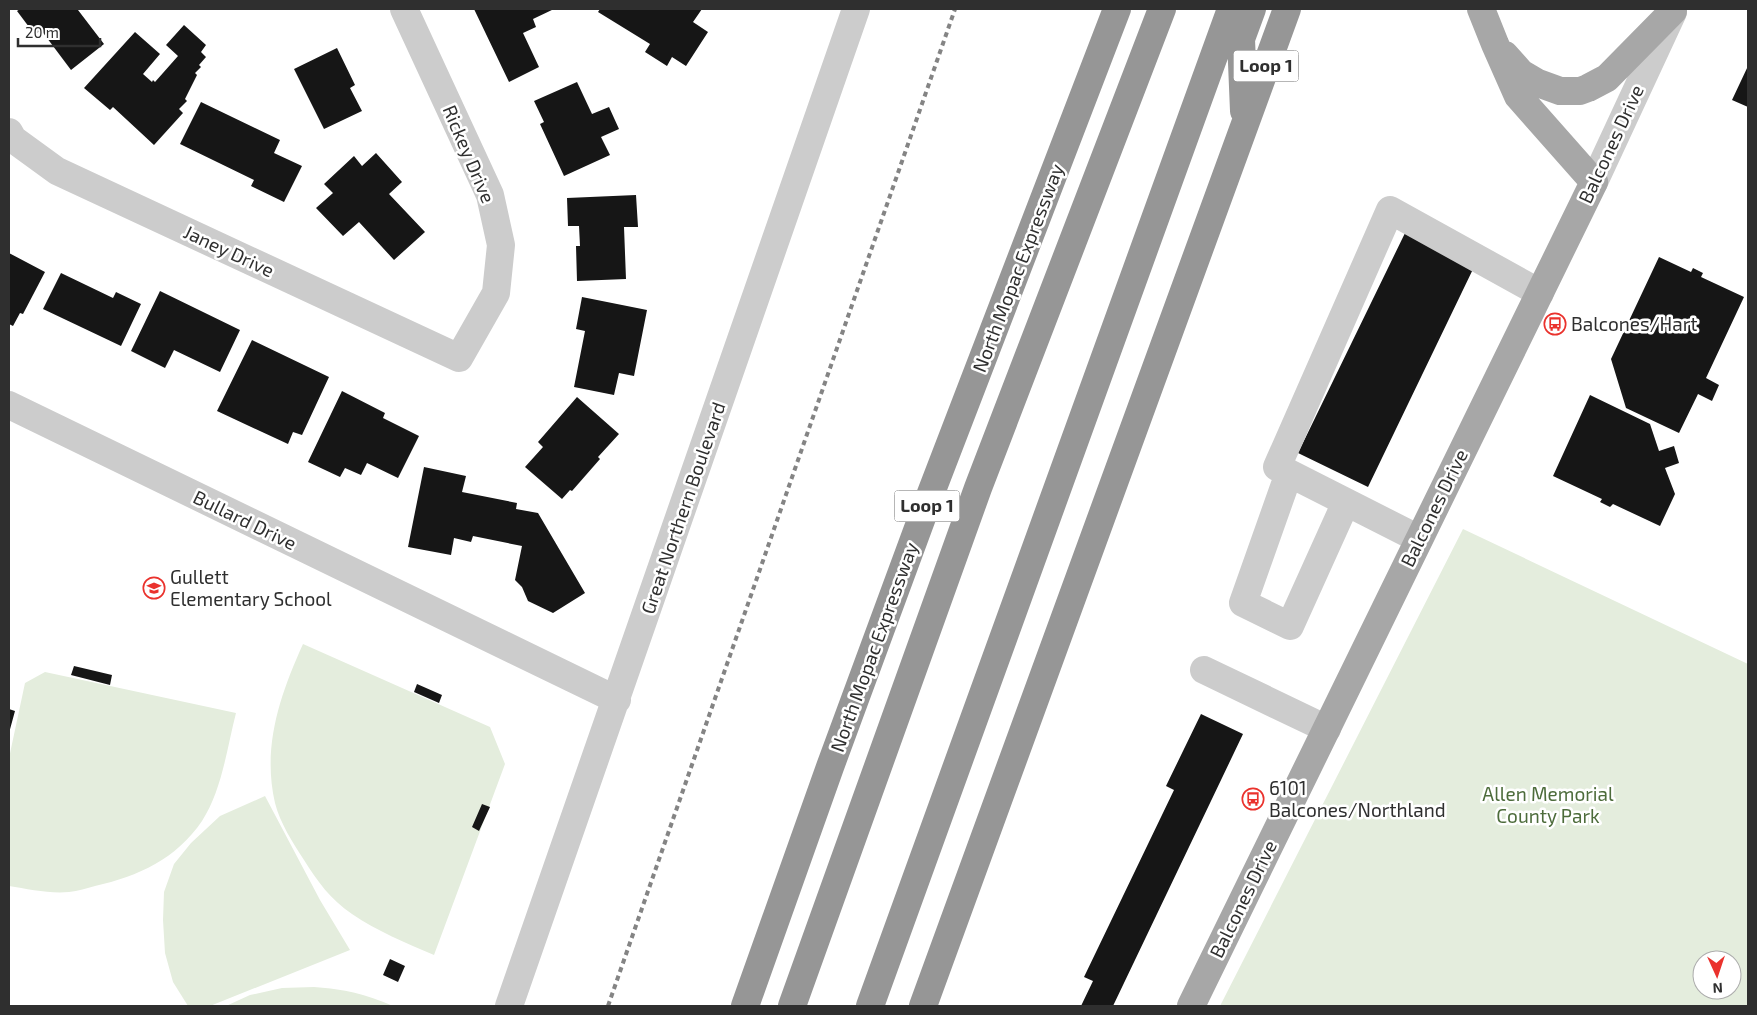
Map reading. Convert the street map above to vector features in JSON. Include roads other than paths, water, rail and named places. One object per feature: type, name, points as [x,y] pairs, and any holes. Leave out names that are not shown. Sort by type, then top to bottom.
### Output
[{"type":"highway","name":"North Mopac Expressway","points":[[745,1006],[830,767],[931,493],[1117,9]]},
{"type":"highway","points":[[792,1006],[978,488],[1162,9]]},
{"type":"highway","points":[[870,1006],[1231,9]]},
{"type":"highway","points":[[1244,122],[1241,39],[1252,9]]},
{"type":"highway","name":"Loop 1","points":[[923,1006],[1244,122],[1287,9]]},
{"type":"main road","points":[[1481,9],[1518,96],[1594,182]]},
{"type":"main road","points":[[1495,44],[1521,73],[1538,83],[1560,91],[1580,91],[1607,78],[1674,10]]},
{"type":"main road","name":"Balcones Drive","points":[[1191,1006],[1594,182]]},
{"type":"street","name":"Rickey Drive","points":[[404,9],[490,195],[501,245],[496,293],[459,358]]},
{"type":"street","name":"Great Northern Boulevard","points":[[509,1006],[856,9]]},
{"type":"street","name":"Balcones Drive","points":[[1594,182],[1674,10]]},
{"type":"street","name":"Janey Drive","points":[[9,132],[13,139],[56,172],[459,358]]},
{"type":"street","points":[[1420,539],[1277,466],[1390,210],[1540,293]]},
{"type":"street","name":"Bullard Drive","points":[[9,405],[616,700]]},
{"type":"street","points":[[1289,473],[1243,602],[1290,626],[1346,502]]},
{"type":"street","points":[[1204,670],[1327,729]]},
{"type":"railway","points":[[608,1006],[955,9]]},
{"type":"place","name":"Balcones/Hart","points":[[1555,324]]},
{"type":"place","name":"Gullett Elementary School","points":[[154,588]]},
{"type":"place","name":"6101 Balcones/Northland","points":[[1253,799]]},
{"type":"park label","name":"Allen Memorial County Park","points":[[1548,805]]}]
